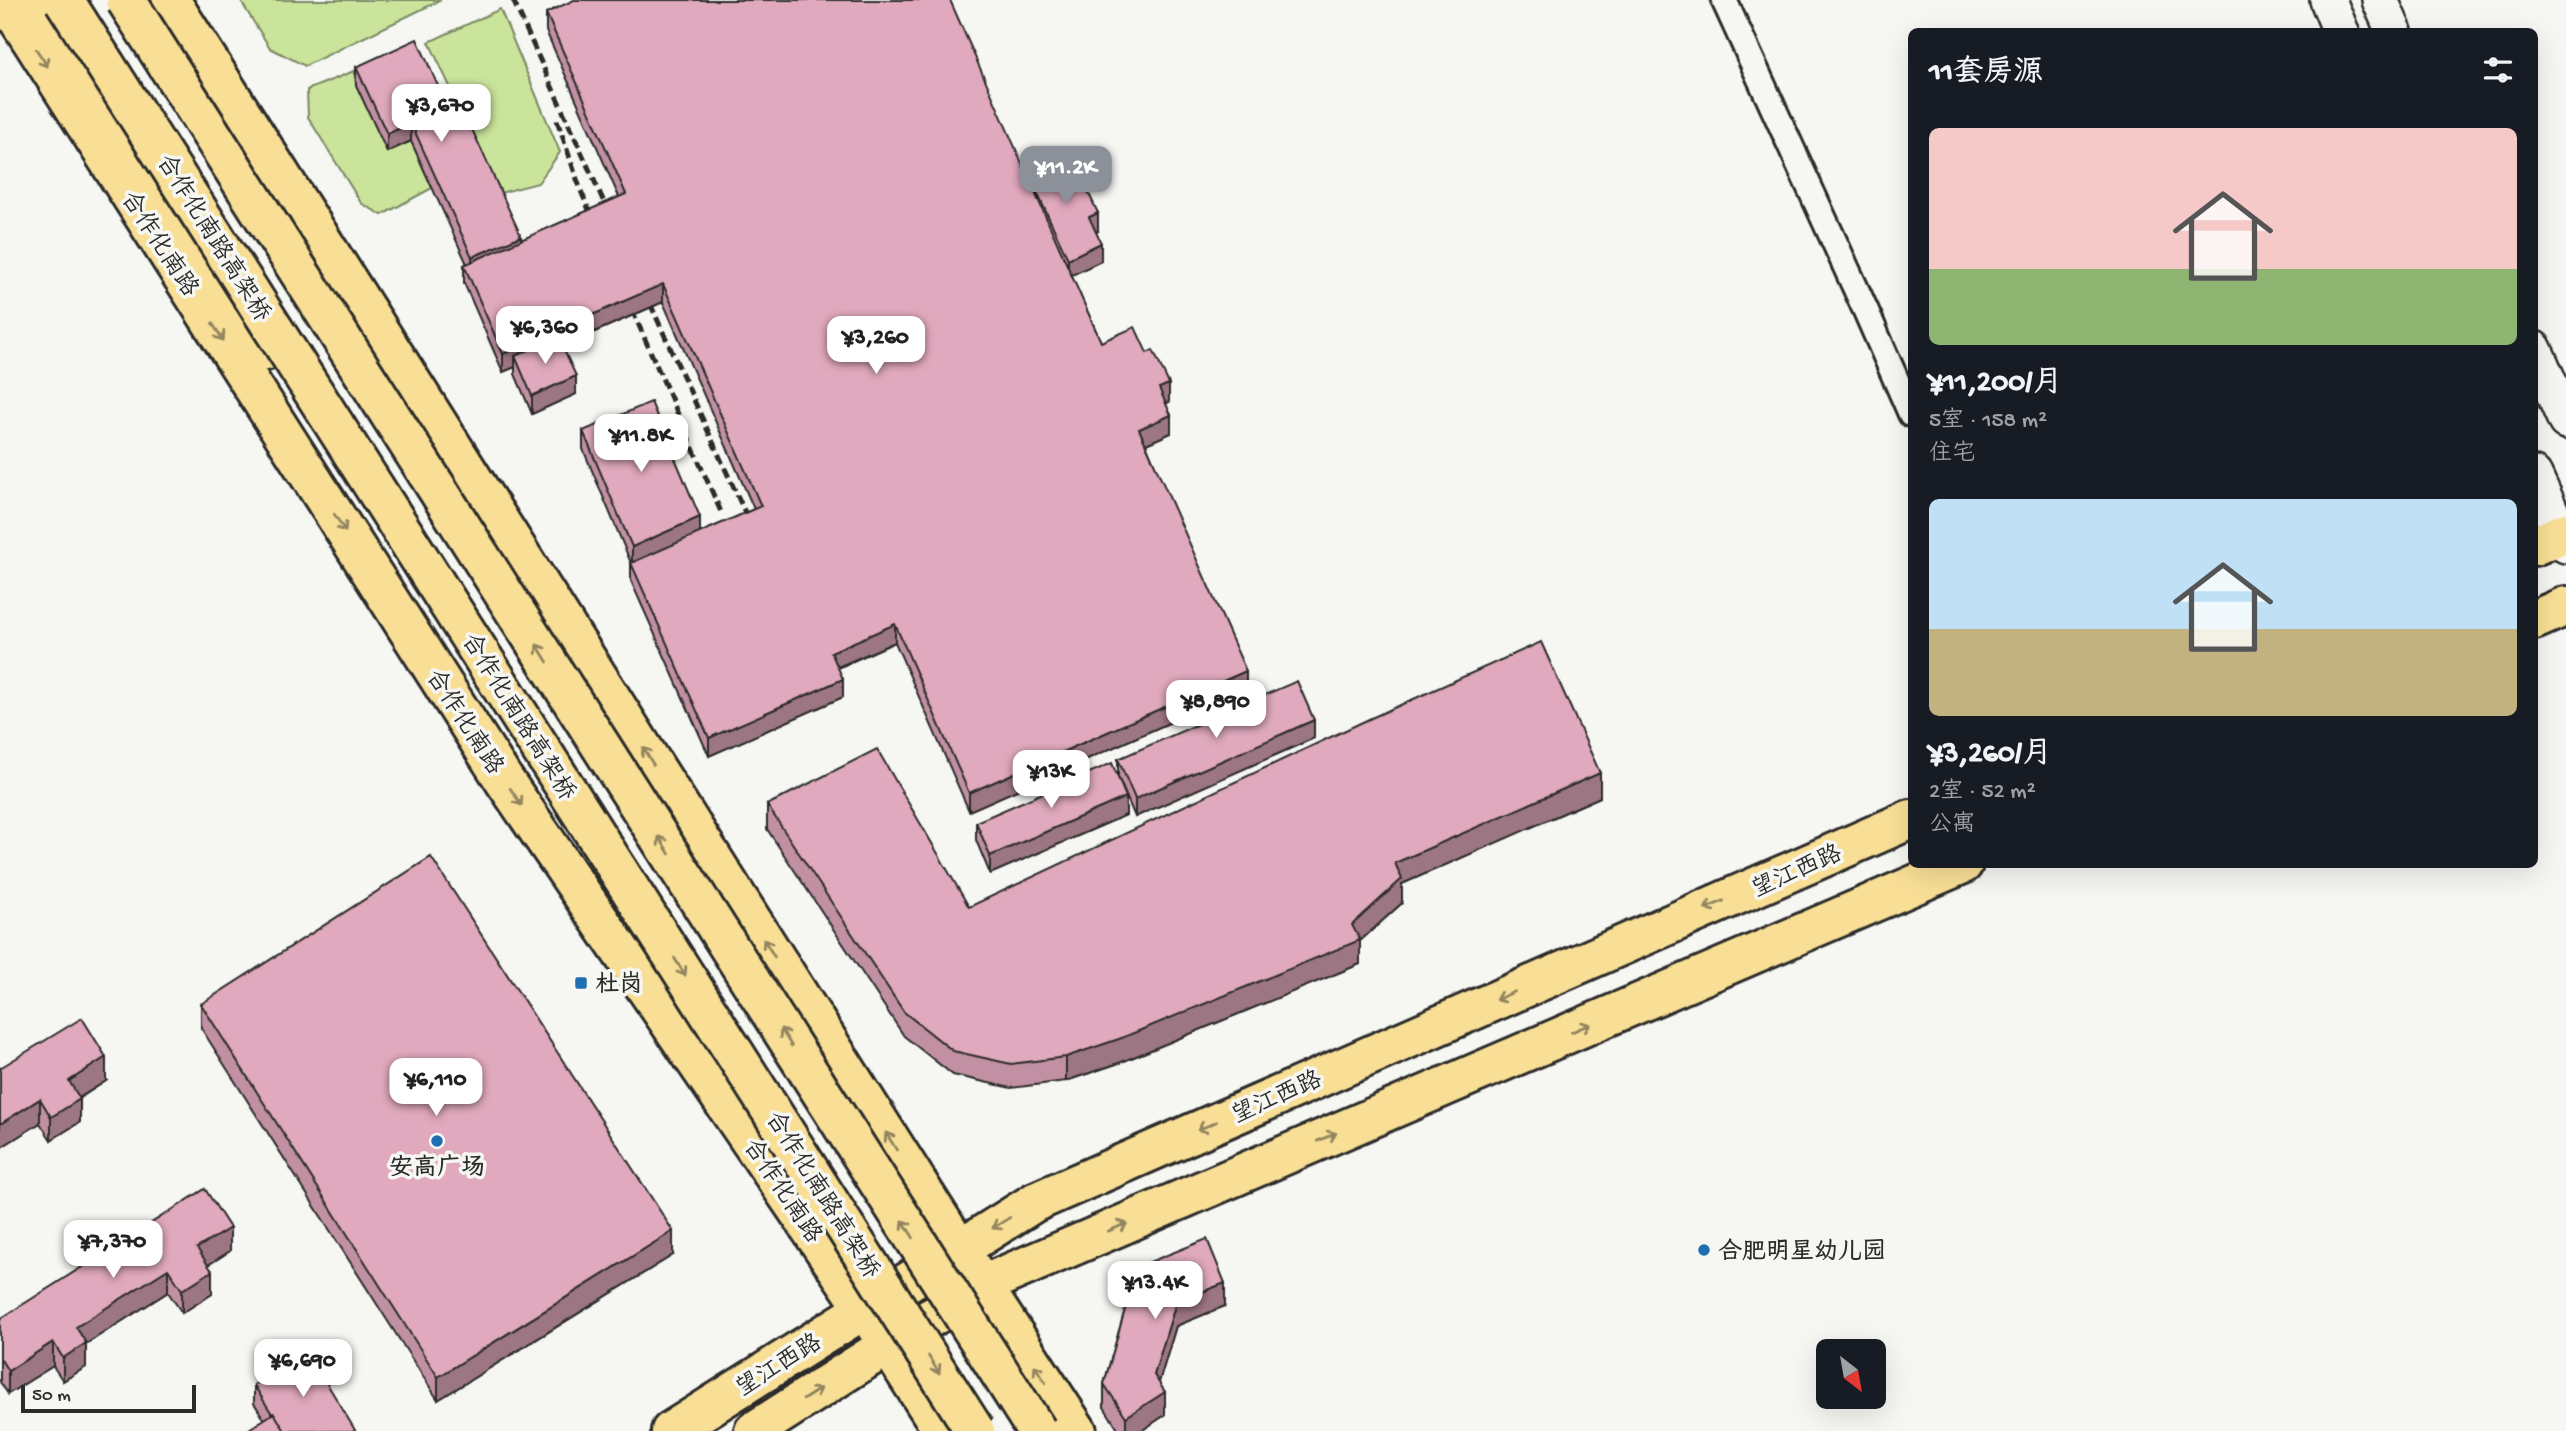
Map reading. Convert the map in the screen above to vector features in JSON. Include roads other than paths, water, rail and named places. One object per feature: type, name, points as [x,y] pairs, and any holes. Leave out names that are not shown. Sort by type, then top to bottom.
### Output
[{"type":"main road","name":"合作化南路","points":[[6,0],[504,780],[865,1309],[943,1431]]},
{"type":"main road","points":[[38,0],[437,616],[540,769],[649,918]]},
{"type":"main road","name":"合作化南路高架桥","points":[[64,0],[975,1431]]},
{"type":"main road","points":[[126,0],[1037,1431]]},
{"type":"main road","points":[[170,0],[1077,1431]]},
{"type":"main road","points":[[2538,618],[2566,606]]},
{"type":"main road","name":"望江西路","points":[[671,1431],[1035,1202],[1908,820]]},
{"type":"main road","name":"望江西路","points":[[754,1431],[982,1285],[1954,868]]},
{"type":"street","points":[[1724,0],[1908,407]]},
{"type":"street","points":[[2328,0],[2339,28]]},
{"type":"street","points":[[2380,0],[2392,28]]},
{"type":"street","points":[[2538,358],[2566,421]]},
{"type":"street","points":[[2538,487],[2556,540]]},
{"type":"railway","points":[[513,0],[612,220]]},
{"type":"railway","points":[[557,120],[597,229]]},
{"type":"railway","points":[[644,290],[752,528]]},
{"type":"railway","points":[[626,296],[721,512]]},
{"type":"place","name":"杜岗","points":[[581,983]]},
{"type":"place","name":"安高广场","points":[[437,1141]]},
{"type":"place","name":"合肥明星幼儿园","points":[[1704,1250]]}]
